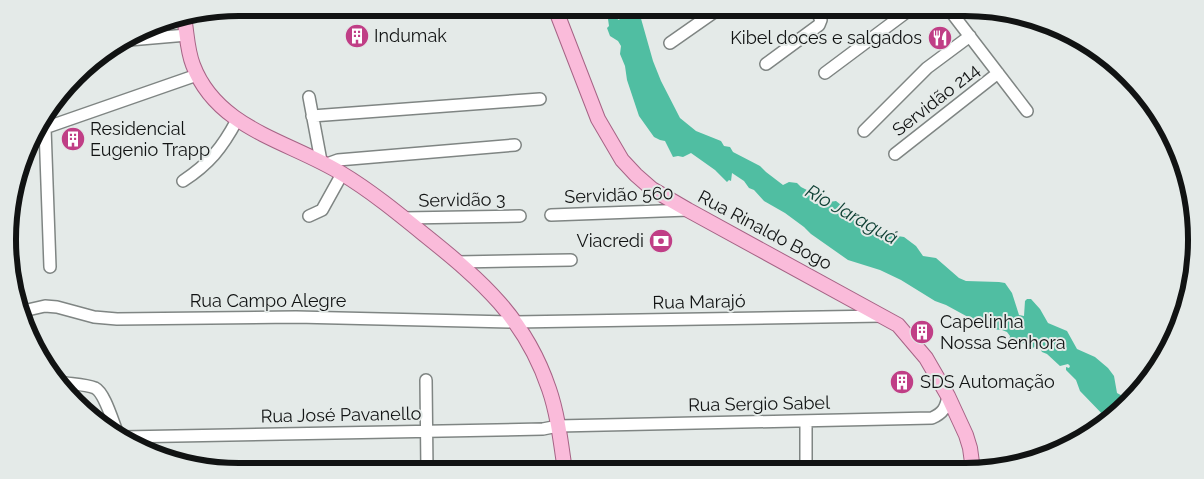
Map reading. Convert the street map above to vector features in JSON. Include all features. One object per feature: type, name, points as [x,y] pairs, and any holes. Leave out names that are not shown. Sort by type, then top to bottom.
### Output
[{"type":"main road","name":"Rua Rinaldo Bogo","points":[[558,16],[598,119],[618,154],[636,175],[652,189],[688,210],[898,324],[926,358],[948,396],[966,435],[972,462]]},
{"type":"main road","points":[[185,23],[190,56],[198,75],[217,102],[237,120],[324,163],[342,174],[404,218],[482,283],[502,304],[516,322],[534,354],[549,390],[558,426],[564,463]]},
{"type":"street","points":[[670,43],[709,16]]},
{"type":"street","points":[[766,64],[818,25],[821,20],[819,16]]},
{"type":"street","points":[[825,73],[901,16]]},
{"type":"street","points":[[954,16],[1027,111]]},
{"type":"street","points":[[141,39],[187,35]]},
{"type":"street","points":[[864,132],[927,68],[970,36]]},
{"type":"street","name":"Servidão 214","points":[[896,154],[998,73]]},
{"type":"street","points":[[46,128],[198,75]]},
{"type":"street","points":[[309,97],[324,163],[338,160],[515,145]]},
{"type":"street","points":[[312,116],[540,100]]},
{"type":"street","points":[[183,181],[199,170],[225,143],[237,120]]},
{"type":"street","points":[[41,138],[50,267]]},
{"type":"street","points":[[309,216],[322,210],[342,174]]},
{"type":"street","name":"Servidão 560","points":[[551,215],[688,210]]},
{"type":"street","name":"Servidão 3","points":[[404,218],[520,216]]},
{"type":"street","points":[[458,262],[570,260]]},
{"type":"street","name":"Rua Campo Alegre","points":[[28,310],[45,306],[57,307],[94,317],[117,319],[296,317],[516,322]]},
{"type":"street","name":"Rua Marajó","points":[[516,322],[884,316]]},
{"type":"street","points":[[426,380],[427,463]]},
{"type":"street","points":[[69,384],[96,389],[101,394],[114,424]]},
{"type":"street","name":"Rua Sergio Sabel","points":[[558,426],[932,418],[941,414],[946,407],[948,396]]},
{"type":"street","points":[[806,421],[806,463]]},
{"type":"street","name":"Rua José Pavanello","points":[[135,437],[542,429],[558,426]]},
{"type":"shaded area","points":[[601,16],[615,16],[619,20],[621,16],[640,16],[653,61],[661,81],[680,118],[696,131],[721,141],[724,146],[730,147],[733,152],[760,166],[783,185],[789,182],[797,183],[807,190],[813,203],[836,201],[841,205],[841,211],[878,233],[904,237],[916,246],[923,256],[936,258],[959,278],[966,281],[1005,283],[1012,293],[1019,315],[1024,316],[1025,301],[1031,299],[1040,309],[1048,323],[1067,331],[1077,349],[1095,357],[1108,368],[1114,376],[1117,393],[1123,396],[1103,415],[1080,391],[1076,380],[1066,370],[1066,367],[1069,368],[1070,366],[1068,364],[1060,366],[1042,352],[1039,347],[1036,346],[1031,349],[1025,343],[1014,344],[1009,340],[1010,336],[1007,332],[990,329],[935,301],[901,280],[880,270],[848,260],[785,213],[764,201],[744,181],[732,173],[731,181],[727,182],[715,170],[691,153],[683,157],[673,157],[665,141],[654,137],[639,116],[620,54],[621,46],[618,41],[610,36],[607,28],[609,26],[608,19]]},
{"type":"place","name":"Indumak","points":[[357,36]]},
{"type":"place","name":"Kibel doces e salgados","points":[[940,38]]},
{"type":"place","name":"Residencial Eugenio Trapp","points":[[73,139]]},
{"type":"place","name":"Viacredi","points":[[661,241]]},
{"type":"place","name":"Capelinha Nossa Senhora","points":[[922,332]]},
{"type":"place","name":"SDS Automação","points":[[902,382]]},
{"type":"water label","name":"Rio Jaraguá","points":[[852,214]]}]
